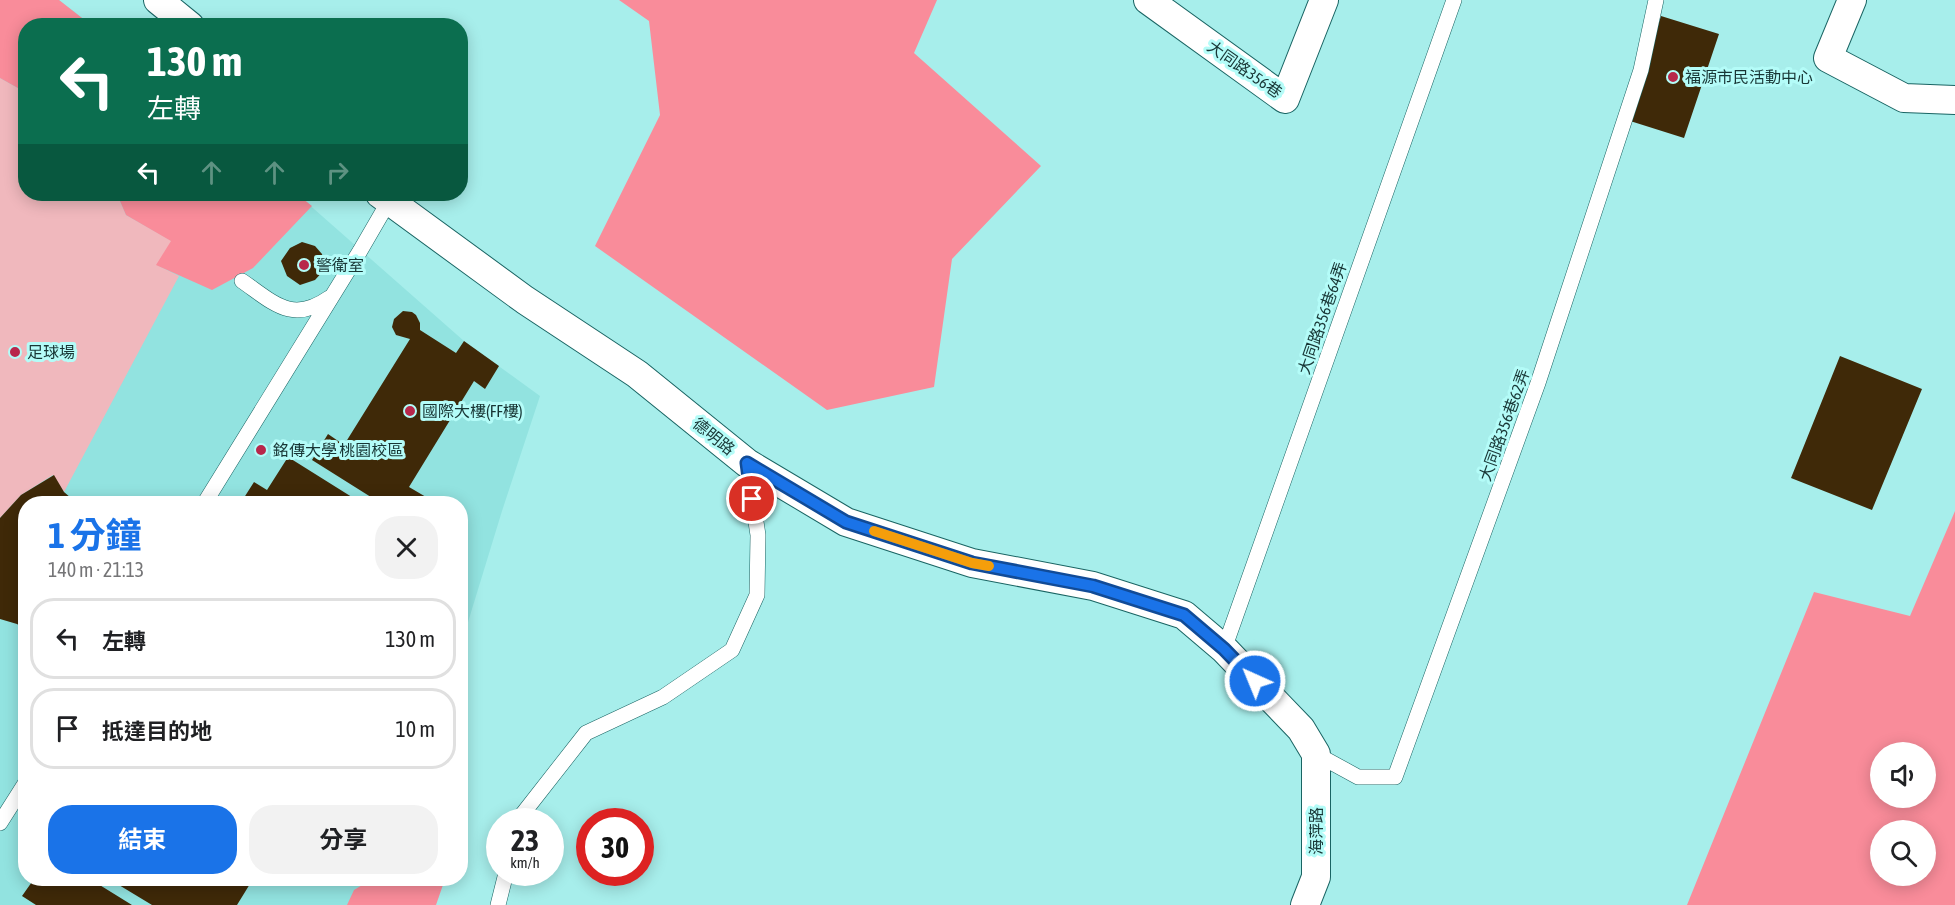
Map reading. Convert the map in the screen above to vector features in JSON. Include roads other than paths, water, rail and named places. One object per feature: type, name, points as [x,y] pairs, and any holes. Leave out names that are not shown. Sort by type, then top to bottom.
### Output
[{"type":"street","points":[[158,0],[180,18]]},
{"type":"street","name":"大同路356巷","points":[[1164,4],[1285,99],[1324,0]]},
{"type":"street","points":[[1852,0],[1828,58],[1904,98],[1955,100]]},
{"type":"street","name":"德明路","points":[[389,201],[525,300],[638,374],[747,463],[846,522],[972,563],[1093,586],[1184,615],[1224,649],[1301,729],[1316,754]]},
{"type":"street","name":"海萍路","points":[[1305,905],[1316,877],[1316,754]]},
{"type":"lane","name":"大同路356巷64弄","points":[[1224,649],[1454,0]]},
{"type":"lane","name":"大同路356巷62弄","points":[[1316,754],[1358,777],[1395,777],[1538,383],[1641,70],[1656,0]]},
{"type":"lane","points":[[209,496],[333,296],[382,201]]},
{"type":"lane","points":[[242,281],[279,306],[298,312],[317,307],[333,296]]},
{"type":"lane","points":[[527,808],[586,733],[663,697],[732,650],[757,595],[758,536],[747,463]]},
{"type":"lane","points":[[0,823],[18,795]]},
{"type":"lane","points":[[498,905],[503,886]]},
{"type":"place","name":"福源市民活動中心","points":[[1673,77]]},
{"type":"place","name":"警衛室","points":[[304,265]]},
{"type":"place","name":"足球場","points":[[15,352]]},
{"type":"place","name":"國際大樓(FF樓)","points":[[410,411]]},
{"type":"place","name":"銘傳大學 桃園校區","points":[[261,450]]}]
